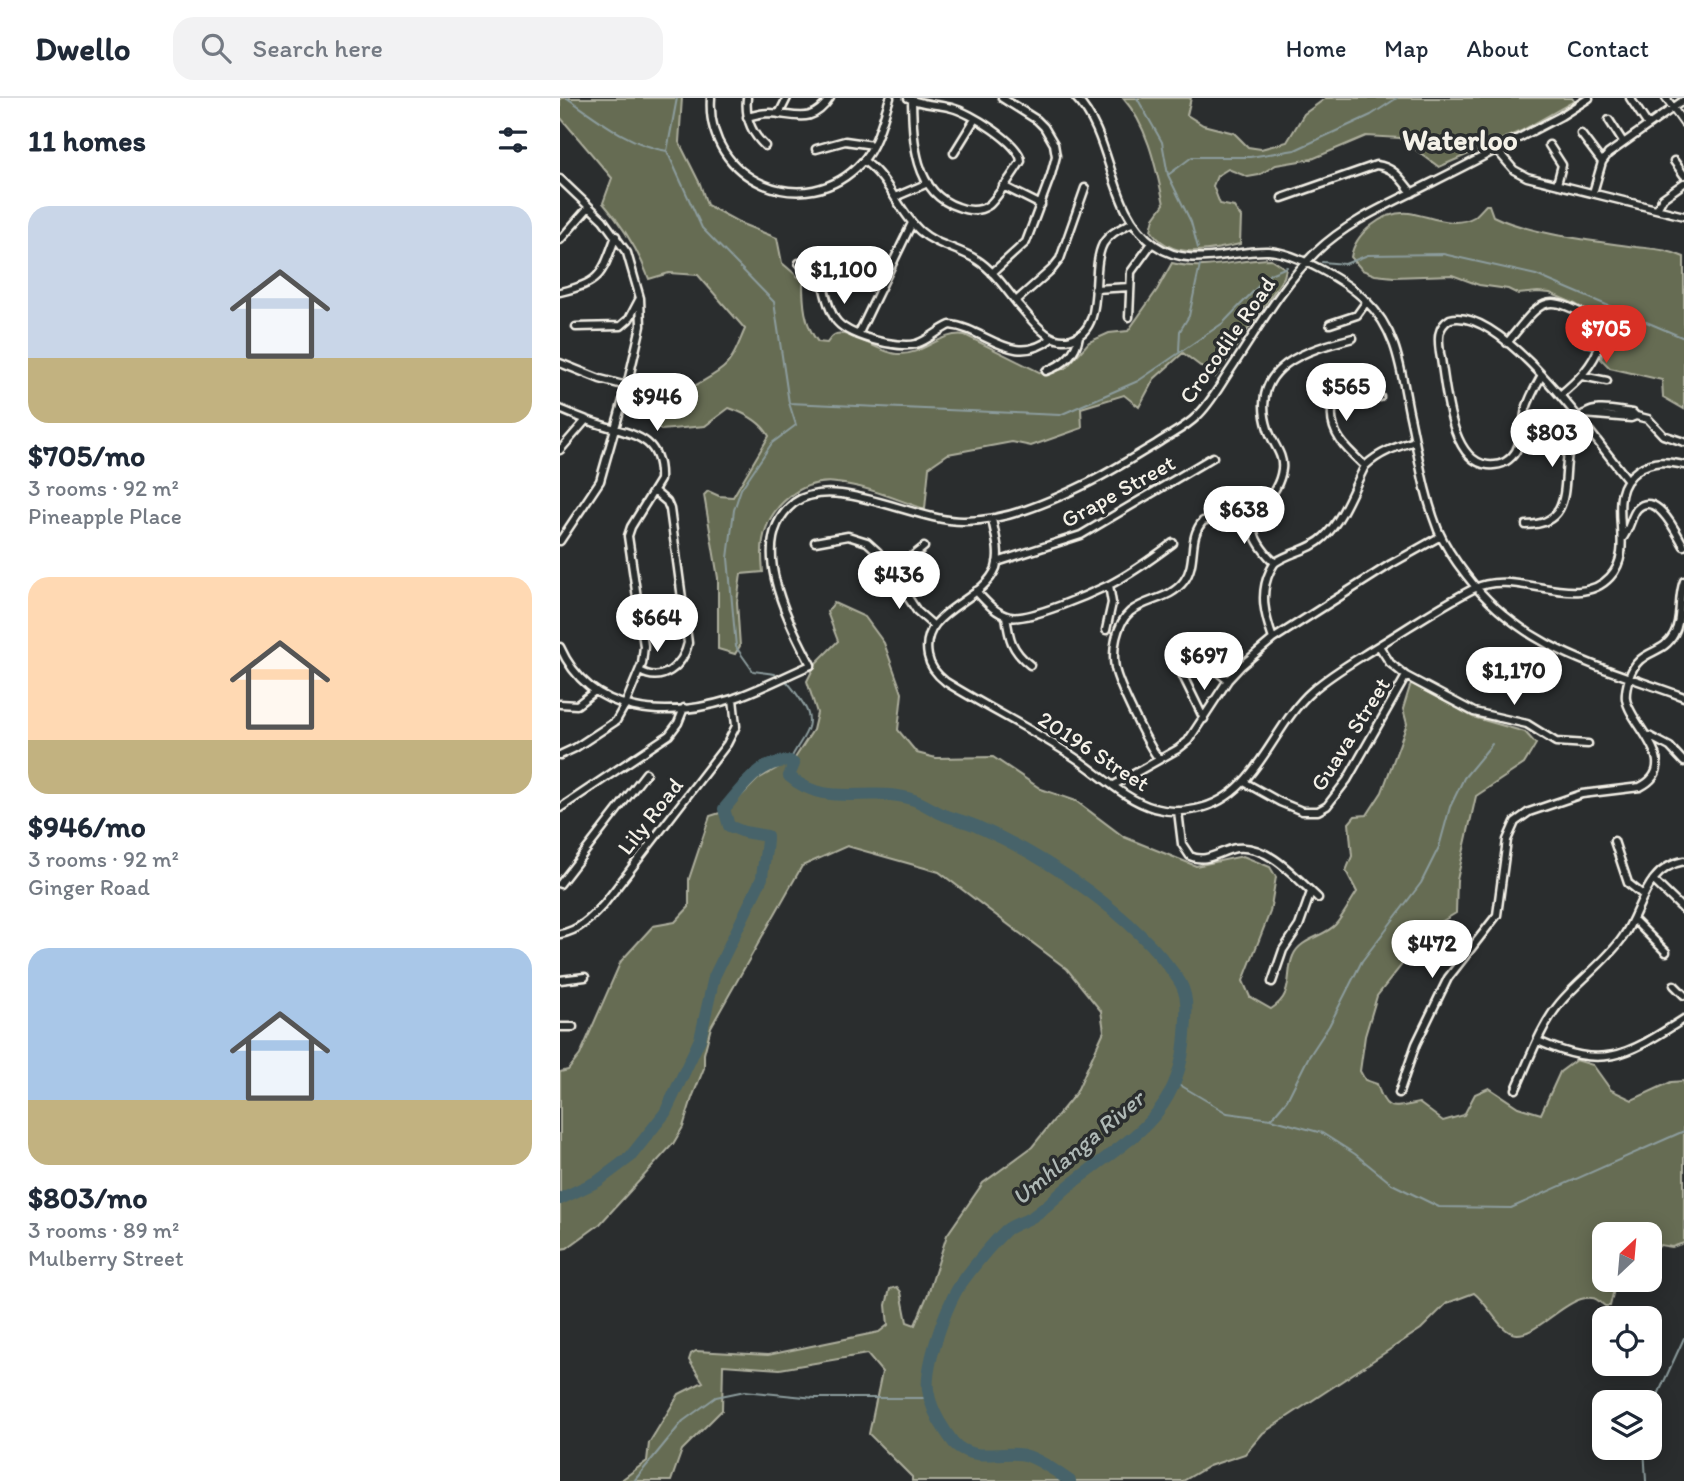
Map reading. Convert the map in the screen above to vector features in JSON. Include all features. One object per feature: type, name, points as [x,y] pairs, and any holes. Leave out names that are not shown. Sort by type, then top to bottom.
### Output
[{"type":"street","points":[[711,98],[713,125],[728,156],[741,172],[764,186],[789,192],[816,189],[845,176],[864,160],[873,145],[890,98]]},
{"type":"street","points":[[747,98],[747,117],[755,136],[765,146]]},
{"type":"street","points":[[779,114],[787,98]]},
{"type":"street","points":[[747,117],[761,113],[801,118],[821,109],[830,98]]},
{"type":"street","points":[[992,273],[1026,242],[1056,156],[1054,144],[1037,120],[1002,98]]},
{"type":"street","points":[[1076,98],[1094,125],[1133,222],[1152,243],[1169,253],[1193,258],[1272,251],[1305,263],[1346,285],[1367,301],[1385,324],[1398,352],[1423,484],[1441,536],[1475,587],[1506,617],[1542,643],[1684,697]]},
{"type":"street","name":"Crocodile Road","points":[[733,699],[811,665],[779,595],[772,561],[773,539],[778,525],[794,503],[809,495],[835,492],[945,520],[992,519],[1057,498],[1088,484],[1187,424],[1214,395],[1305,263],[1345,229],[1589,98]]},
{"type":"street","points":[[1630,98],[1648,125]]},
{"type":"street","points":[[1666,98],[1684,123]]},
{"type":"street","points":[[910,99],[953,108],[975,119],[1009,142],[1020,153],[1021,162],[992,202],[984,208],[965,210],[941,200],[928,183],[914,144],[910,99]]},
{"type":"street","points":[[1593,193],[1602,162],[1608,154],[1684,100]]},
{"type":"street","points":[[954,153],[975,119]]},
{"type":"street","points":[[1609,120],[1623,142]]},
{"type":"street","points":[[1581,134],[1602,162]]},
{"type":"street","points":[[816,149],[852,141],[873,145]]},
{"type":"street","points":[[1549,145],[1562,166],[1557,184]]},
{"type":"street","points":[[1497,149],[1507,164],[1519,174],[1684,216]]},
{"type":"street","points":[[864,160],[876,171],[912,223],[928,238],[977,259],[1052,338],[1066,340],[1079,336]]},
{"type":"street","points":[[1674,161],[1684,175]]},
{"type":"street","points":[[1282,198],[1376,165],[1393,170],[1412,193]]},
{"type":"street","points":[[560,179],[616,236],[633,269],[640,298],[641,326],[600,481],[560,541]]},
{"type":"street","points":[[895,197],[928,183]]},
{"type":"street","points":[[1657,209],[1662,198],[1684,183]]},
{"type":"street","points":[[1003,186],[1041,205]]},
{"type":"street","points":[[1016,301],[1060,259],[1085,188]]},
{"type":"street","points":[[560,240],[589,206]]},
{"type":"street","points":[[1046,371],[1068,359],[1079,336],[1092,319],[1098,255],[1105,241],[1111,234],[1133,222]]},
{"type":"street","points":[[859,333],[912,223]]},
{"type":"street","points":[[560,292],[594,281],[602,270],[616,236]]},
{"type":"street","points":[[1129,317],[1133,268],[1152,243]]},
{"type":"street","points":[[799,263],[820,266],[835,318],[842,326],[879,342],[904,346],[917,344],[946,327],[955,325],[991,342],[1016,349],[1040,346],[1052,338]]},
{"type":"street","points":[[1095,289],[1130,287]]},
{"type":"street","points":[[576,327],[621,326],[629,319],[640,298]]},
{"type":"street","points":[[1330,324],[1357,315],[1367,301]]},
{"type":"street","points":[[1507,343],[1538,306],[1549,302],[1598,322]]},
{"type":"street","points":[[1542,375],[1529,400],[1517,447],[1509,459],[1500,464],[1488,465],[1468,456],[1457,438],[1453,421],[1440,353],[1441,328],[1450,319],[1461,317],[1484,327],[1507,343],[1542,375],[1560,395],[1628,480]]},
{"type":"street","points":[[1274,562],[1257,541],[1254,527],[1256,514],[1280,477],[1282,467],[1265,419],[1269,386],[1284,366],[1310,349],[1353,338]]},
{"type":"street","points":[[1560,395],[1582,376],[1597,353],[1600,344],[1585,342]]},
{"type":"street","points":[[560,363],[627,386]]},
{"type":"street","points":[[1582,376],[1607,381]]},
{"type":"street","points":[[1365,466],[1342,443],[1333,427],[1332,411],[1336,405],[1348,398],[1380,397]]},
{"type":"street","points":[[560,409],[586,421],[644,439],[657,456],[660,480],[628,536],[644,646],[640,671],[620,716],[611,726],[560,755]]},
{"type":"street","points":[[1526,525],[1549,521],[1561,509],[1569,449],[1582,420],[1598,409],[1633,413],[1648,419],[1663,435],[1684,442]]},
{"type":"street","points":[[560,450],[586,421]]},
{"type":"street","points":[[1273,639],[1266,620],[1263,595],[1274,562],[1312,545],[1326,535],[1365,466],[1385,451],[1415,441]]},
{"type":"street","name":"Grape Street","points":[[997,562],[1081,535],[1213,457]]},
{"type":"street","points":[[1475,587],[1499,581],[1576,592],[1594,589],[1609,579],[1621,556],[1619,501],[1628,480],[1640,469],[1654,463],[1684,465]]},
{"type":"street","points":[[640,671],[653,676],[664,674],[674,668],[684,656],[688,643],[670,509],[667,502],[654,491]]},
{"type":"street","points":[[1622,539],[1631,528],[1636,510],[1640,506],[1649,505],[1662,511],[1684,546]]},
{"type":"street","points":[[1159,759],[1150,747],[1115,668],[1115,648],[1123,620],[1132,611],[1169,595],[1183,583],[1191,569],[1195,535],[1203,521],[1228,514],[1256,514]]},
{"type":"street","points":[[815,542],[835,537],[857,537],[878,552],[917,611],[934,626],[993,575],[997,562],[997,547],[992,519]]},
{"type":"street","points":[[1114,785],[1178,750],[1188,741],[1228,680],[1273,639],[1391,564],[1441,536]]},
{"type":"street","points":[[976,591],[989,606],[1006,616],[1021,617],[1109,585],[1173,543]]},
{"type":"street","points":[[891,573],[924,547]]},
{"type":"street","points":[[1399,1093],[1416,1044],[1448,978],[1497,915],[1507,840],[1515,822],[1530,811],[1583,794],[1643,785],[1654,773],[1657,760],[1655,749],[1627,705],[1626,694],[1635,663],[1666,644],[1674,635],[1684,582]]},
{"type":"street","points":[[1106,629],[1112,603],[1109,585]]},
{"type":"street","name":"20196 Street","points":[[934,626],[928,638],[927,650],[930,663],[941,678],[1058,747],[1146,806],[1178,811],[1210,805],[1229,795],[1244,782],[1282,725],[1323,682],[1475,587]]},
{"type":"street","points":[[1006,616],[1010,644],[1019,657],[1030,665]]},
{"type":"street","points":[[1378,646],[1390,663],[1406,676],[1474,712],[1527,724],[1556,742],[1588,744]]},
{"type":"street","points":[[560,647],[563,660],[579,677],[595,691],[625,705],[650,709],[684,708],[733,699]]},
{"type":"street","points":[[1204,719],[1183,676],[1184,662],[1189,658],[1198,658],[1228,680]]},
{"type":"street","name":"Guava Street","points":[[1244,782],[1302,811],[1318,811],[1327,806],[1347,780],[1406,676]]},
{"type":"street","points":[[560,704],[577,705],[595,691]]},
{"type":"street","name":"Lily Road","points":[[560,934],[584,924],[604,904],[727,744],[736,726],[733,699]]},
{"type":"street","points":[[561,807],[668,735],[678,723],[684,708]]},
{"type":"street","points":[[1647,735],[1670,747],[1684,762]]},
{"type":"street","points":[[560,884],[646,773]]},
{"type":"street","points":[[1178,811],[1182,844],[1190,856],[1199,860],[1236,849],[1256,850],[1270,856],[1318,898]]},
{"type":"street","points":[[1614,841],[1628,883],[1643,894]]},
{"type":"street","points":[[1516,1090],[1538,1041],[1559,1004],[1620,942],[1643,894],[1653,880],[1666,867],[1684,861]]},
{"type":"street","points":[[1653,880],[1684,910]]},
{"type":"street","points":[[1272,982],[1283,950],[1299,926],[1311,892]]},
{"type":"street","points":[[1633,919],[1666,952]]},
{"type":"street","points":[[560,980],[585,977]]},
{"type":"street","points":[[1674,985],[1684,995]]},
{"type":"street","points":[[1538,1041],[1576,1054],[1614,1057],[1626,1053],[1684,1018]]},
{"type":"street","points":[[560,1027],[573,1027]]},
{"type":"green space","points":[[560,98],[682,98],[679,142],[700,184],[707,205],[742,224],[777,238],[782,263],[803,281],[807,321],[818,342],[827,343],[839,333],[890,353],[907,354],[948,337],[965,335],[1045,375],[1066,368],[1089,342],[1109,333],[1128,331],[1172,263],[1209,266],[1271,259],[1286,269],[1284,277],[1215,377],[1183,353],[1154,379],[1139,407],[1124,395],[1081,408],[1082,428],[1031,446],[1012,442],[948,454],[929,467],[925,509],[871,490],[837,483],[812,485],[789,497],[772,516],[766,528],[762,548],[763,572],[741,574],[737,602],[740,646],[735,654],[718,649],[718,578],[704,495],[708,491],[719,496],[733,497],[769,436],[752,418],[729,408],[705,426],[661,430],[651,421],[666,404],[727,364],[745,329],[698,275],[669,273],[649,279],[629,238],[603,203],[612,178],[560,117]]},
{"type":"green space","points":[[1123,98],[1191,98],[1187,115],[1203,125],[1234,133],[1248,147],[1261,149],[1287,142],[1304,114],[1326,98],[1572,98],[1574,101],[1521,131],[1439,167],[1400,138],[1366,136],[1312,159],[1276,165],[1259,175],[1248,177],[1228,169],[1217,176],[1213,186],[1220,204],[1234,207],[1241,217],[1240,244],[1191,251],[1169,246],[1159,240],[1151,230],[1154,218],[1164,204],[1145,134]]},
{"type":"green space","points":[[1489,205],[1493,216],[1525,228],[1672,252],[1684,257],[1684,409],[1663,397],[1662,380],[1610,368],[1601,359],[1611,325],[1575,304],[1550,293],[1518,294],[1508,289],[1479,285],[1452,275],[1375,275],[1362,270],[1351,257],[1364,232],[1390,216],[1409,213],[1458,222],[1474,217]]},
{"type":"green space","points":[[834,603],[865,617],[884,643],[902,693],[898,730],[917,753],[936,758],[993,757],[1041,789],[1076,801],[1124,837],[1196,866],[1243,856],[1270,867],[1276,877],[1270,912],[1243,981],[1250,997],[1271,1009],[1279,1003],[1286,990],[1296,950],[1336,924],[1357,892],[1346,871],[1352,856],[1349,823],[1355,816],[1367,815],[1382,792],[1407,724],[1403,709],[1411,683],[1473,717],[1525,732],[1536,744],[1524,764],[1476,796],[1457,880],[1456,913],[1431,928],[1377,996],[1365,1036],[1360,1071],[1365,1080],[1377,1084],[1387,1104],[1396,1107],[1419,1103],[1443,1121],[1464,1115],[1475,1094],[1489,1088],[1518,1107],[1541,1114],[1560,1072],[1576,1060],[1593,1065],[1611,1090],[1632,1100],[1671,1082],[1684,1081],[1684,1243],[1672,1247],[1662,1245],[1662,1222],[1592,1222],[1592,1292],[1613,1292],[1610,1306],[1605,1306],[1594,1298],[1582,1299],[1521,1334],[1512,1333],[1502,1326],[1474,1293],[1447,1303],[1421,1329],[1263,1433],[1245,1454],[1209,1466],[1183,1481],[912,1481],[912,1477],[869,1434],[882,1372],[867,1354],[780,1369],[723,1365],[722,1410],[682,1450],[671,1481],[620,1481],[647,1461],[649,1443],[679,1394],[703,1382],[689,1360],[691,1354],[696,1351],[768,1355],[879,1332],[888,1325],[886,1305],[890,1289],[897,1287],[901,1292],[907,1322],[915,1325],[947,1235],[983,1183],[1032,1147],[1076,1093],[1104,1031],[1101,1011],[1067,969],[939,872],[847,846],[802,866],[711,1027],[704,1054],[704,1068],[683,1127],[673,1144],[600,1224],[567,1248],[560,1249],[560,1072],[568,1070],[580,1055],[621,961],[653,926],[675,922],[689,907],[689,879],[710,816],[726,811],[758,779],[795,758],[813,730],[817,713],[807,681],[816,663],[838,641],[827,612]]},
{"type":"waterway","points":[[567,98],[627,137],[667,151]]},
{"type":"waterway","points":[[677,98],[667,151],[702,228],[774,302],[789,403],[796,425],[772,443],[741,489],[734,510],[728,558],[736,647],[753,671],[775,674]]},
{"type":"waterway","points":[[1137,98],[1162,142],[1168,175],[1191,222],[1198,248]]},
{"type":"waterway","points":[[1168,175],[1192,157],[1250,157],[1295,150],[1371,115],[1397,98]]},
{"type":"waterway","points":[[1322,262],[1345,264],[1368,255],[1443,254],[1536,275],[1684,338]]},
{"type":"waterway","points":[[1179,351],[1180,331],[1189,316],[1200,265]]},
{"type":"waterway","points":[[789,403],[1060,415],[1138,381],[1223,323],[1270,274],[1287,267]]},
{"type":"waterway","points":[[787,682],[804,705],[809,720],[806,733],[790,761]]},
{"type":"waterway","points":[[1271,1119],[1287,1100],[1362,961],[1421,883],[1439,847],[1450,807],[1464,778],[1492,744]]},
{"type":"waterway","name":"Umhlanga River","points":[[560,1199],[598,1181],[630,1157],[665,1113],[700,1039],[714,977],[762,878],[766,847],[767,836],[729,826],[724,809],[760,770],[769,765],[790,761],[794,764],[789,776],[818,792],[911,799],[946,816],[976,826],[1031,854],[1087,890],[1138,932],[1160,955],[1182,985],[1186,1006],[1181,1064],[1173,1087],[1161,1107],[1130,1139],[1040,1212],[1008,1229],[999,1237],[954,1295],[933,1351],[928,1379],[929,1396],[937,1417],[956,1445],[965,1451],[981,1455],[1024,1455],[1048,1466],[1070,1481]]},
{"type":"waterway","points":[[1175,1082],[1227,1113],[1271,1119],[1322,1133],[1355,1154],[1392,1184],[1439,1207],[1511,1208],[1684,1131]]},
{"type":"waterway","points":[[1660,1390],[1684,1338]]},
{"type":"waterway","points":[[634,1481],[683,1421],[716,1397],[745,1391],[815,1398],[930,1398]]},
{"type":"waterway","points":[[1645,1460],[1646,1481]]},
{"type":"district","name":"Waterloo","points":[[1460,140]]}]
